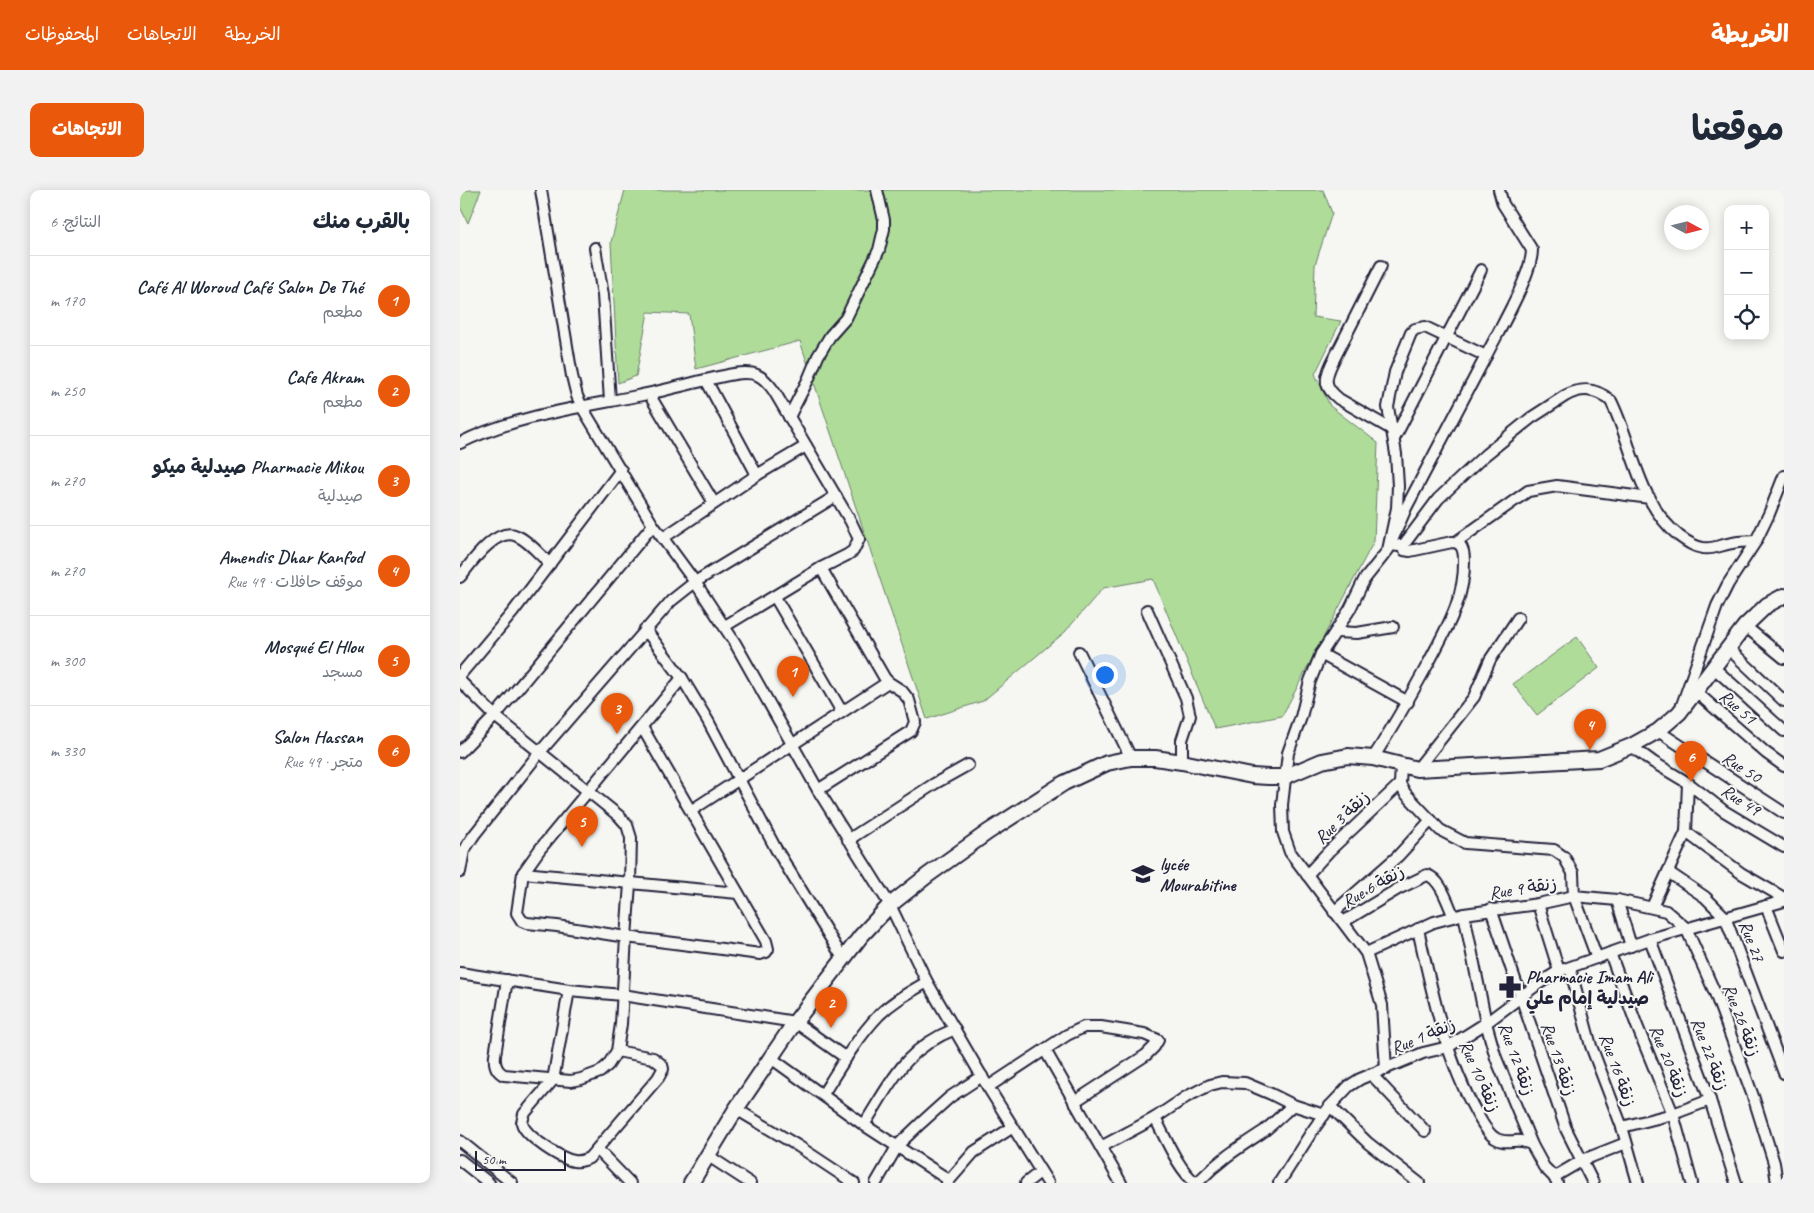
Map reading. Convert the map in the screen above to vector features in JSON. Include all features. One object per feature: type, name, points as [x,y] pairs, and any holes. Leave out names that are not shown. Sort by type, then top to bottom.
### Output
[{"type":"street","points":[[541,190],[572,376],[582,407],[653,525],[725,626],[818,790],[890,905],[927,982],[988,1087],[1048,1183]]},
{"type":"street","points":[[789,417],[818,356],[830,336],[846,318],[879,250],[884,230],[884,220],[877,190]]},
{"type":"street","points":[[1386,1069],[1382,1005],[1366,953],[1290,852],[1285,842],[1282,821],[1284,777],[1291,742],[1301,717],[1310,681],[1322,654],[1364,580],[1389,547],[1406,508],[1520,288],[1532,257],[1532,250],[1503,204],[1500,190]]},
{"type":"street","points":[[595,248],[603,296],[610,402]]},
{"type":"street","points":[[1381,266],[1332,363],[1326,376],[1326,381],[1332,393],[1339,399],[1393,434]]},
{"type":"street","points":[[1393,434],[1481,270]]},
{"type":"street","points":[[1389,547],[1397,508],[1398,471],[1388,407],[1390,389],[1395,372],[1411,334],[1414,329],[1425,327],[1486,356]]},
{"type":"street","points":[[460,443],[500,426],[745,372],[759,375],[768,381],[836,496],[859,539],[853,551],[821,568],[725,626]]},
{"type":"street","points":[[706,380],[757,475]]},
{"type":"street","points":[[1389,547],[1401,545],[1408,540],[1438,499],[1485,455],[1531,418],[1565,396],[1579,391],[1598,392],[1611,401],[1650,498],[1663,521],[1673,531],[1692,544],[1702,548],[1710,548],[1733,542],[1756,541]]},
{"type":"street","points":[[649,394],[714,503]]},
{"type":"street","points":[[662,538],[757,475],[806,446]]},
{"type":"street","points":[[460,674],[550,564],[621,470]]},
{"type":"street","points":[[1679,713],[1717,606],[1728,584],[1756,541],[1784,476]]},
{"type":"street","points":[[1401,545],[1404,550],[1410,551],[1456,542],[1528,491],[1557,486],[1650,498]]},
{"type":"street","points":[[460,872],[462,849],[540,752],[671,601],[694,582],[836,496]]},
{"type":"street","points":[[460,752],[495,716],[653,525]]},
{"type":"street","points":[[460,577],[485,548],[505,534],[512,534],[523,539],[550,564]]},
{"type":"street","points":[[1373,758],[1408,702],[1458,604],[1462,590],[1464,567],[1463,549],[1456,542]]},
{"type":"street","points":[[818,790],[911,731],[915,722],[909,700],[902,691],[888,682],[821,568]]},
{"type":"street","points":[[691,1183],[736,1109],[795,1022],[844,960],[860,936],[890,905],[988,832],[1064,783],[1107,763],[1131,758],[1155,758],[1252,776],[1284,777],[1322,761],[1348,756],[1373,758],[1417,769],[1599,759],[1632,746],[1658,731],[1679,713],[1745,626],[1766,605],[1784,596]]},
{"type":"street","points":[[775,597],[842,712]]},
{"type":"street","points":[[1147,610],[1186,698],[1190,716],[1182,740],[1182,762]]},
{"type":"street","points":[[1417,769],[1474,697],[1490,660],[1518,618]]},
{"type":"street","points":[[1745,626],[1784,658]]},
{"type":"street","points":[[1336,632],[1357,634],[1393,627]]},
{"type":"street","points":[[645,629],[682,678],[792,878],[844,960]]},
{"type":"street","points":[[1728,648],[1784,701]]},
{"type":"street","points":[[1079,652],[1131,758]]},
{"type":"street","points":[[1322,654],[1408,702]]},
{"type":"street","points":[[1713,667],[1784,731]]},
{"type":"street","points":[[642,727],[692,810],[766,941],[768,949],[766,952],[757,953],[527,923],[522,921],[517,913],[523,873],[540,849],[682,678]]},
{"type":"street","points":[[460,681],[495,716],[619,816],[627,825],[631,838],[630,884],[617,1051],[608,1065],[600,1072],[581,1079],[553,1080],[504,1075],[498,1070],[495,1066],[495,1055],[507,980]]},
{"type":"street","points":[[692,810],[792,744],[879,690],[888,682]]},
{"type":"street","name":"Rue 51","points":[[1695,691],[1766,753],[1784,766]]},
{"type":"street","name":"Rue 50","points":[[1658,731],[1784,813]]},
{"type":"street","name":"Rue 49","points":[[1632,746],[1653,762],[1688,782],[1720,808],[1784,847]]},
{"type":"street","points":[[848,840],[934,784],[968,765]]},
{"type":"street","points":[[1401,765],[1400,784],[1405,793],[1440,830],[1465,843],[1554,850],[1564,857],[1574,873],[1574,896],[1597,958]]},
{"type":"street","points":[[1652,907],[1686,832],[1688,782]]},
{"type":"street","name":"Rue 3 زنقة","points":[[1307,874],[1400,784]]},
{"type":"street","points":[[1334,912],[1398,856],[1431,820]]},
{"type":"street","points":[[1686,832],[1742,873],[1784,900]]},
{"type":"street","name":"Rue 27","points":[[1668,872],[1705,897],[1725,917],[1784,1073]]},
{"type":"street","points":[[523,873],[738,893]]},
{"type":"street","name":"Rue 6 زنقة","points":[[1343,922],[1398,889],[1427,875],[1431,876],[1439,886],[1459,915]]},
{"type":"street","name":"Rue 9 زنقة","points":[[1366,953],[1418,929],[1459,915],[1491,909],[1538,904],[1574,896],[1618,900],[1652,907],[1666,912],[1686,928]]},
{"type":"street","points":[[1618,900],[1631,946]]},
{"type":"street","name":"Rue 1 زنقة","points":[[1279,1183],[1330,1106],[1350,1086],[1371,1074],[1423,1053],[1448,1046],[1486,1023],[1521,995],[1564,970],[1650,939],[1784,900]]},
{"type":"street","name":"Rue 16 زنقة","points":[[1538,904],[1622,1126],[1638,1183]]},
{"type":"street","points":[[1766,906],[1784,951]]},
{"type":"street","name":"Rue 13 زنقة","points":[[1491,909],[1566,1129],[1593,1183]]},
{"type":"street","name":"Rue 12 زنقة","points":[[1459,915],[1496,1058],[1532,1145],[1544,1167],[1555,1180]]},
{"type":"street","name":"Rue 26 زنقة","points":[[1686,928],[1715,993],[1754,1099],[1774,1163],[1777,1183]]},
{"type":"street","name":"Rue 10 زنقة","points":[[1418,929],[1432,992],[1448,1046],[1471,1103],[1486,1128],[1495,1138],[1502,1141],[1521,1141],[1532,1145]]},
{"type":"street","name":"Rue 22 زنقة","points":[[1650,939],[1710,1100],[1736,1183]]},
{"type":"street","name":"Rue 20 زنقة","points":[[1610,953],[1673,1114],[1692,1183]]},
{"type":"street","points":[[460,973],[569,990],[622,995],[795,1022],[846,1058]]},
{"type":"street","points":[[823,1094],[846,1058],[880,1015],[893,1003],[927,982]]},
{"type":"street","points":[[569,990],[553,1080],[524,1114],[522,1127],[537,1142],[572,1160],[584,1160],[598,1150],[658,1078],[663,1069],[662,1065],[653,1058],[617,1051]]},
{"type":"street","points":[[988,1087],[1076,1030],[1092,1026],[1144,1034],[1159,1040],[1146,1055],[1074,1102]]},
{"type":"street","points":[[864,1124],[904,1063],[916,1050],[955,1029]]},
{"type":"street","points":[[1045,1050],[1121,1183]]},
{"type":"street","points":[[771,1058],[948,1181],[974,1152],[1013,1126]]},
{"type":"street","points":[[1371,1074],[1425,1131]]},
{"type":"street","points":[[876,1183],[898,1146],[932,1111],[982,1076]]},
{"type":"street","points":[[1101,1147],[1155,1118],[1186,1097],[1210,1085],[1222,1082],[1245,1084],[1293,1105],[1324,1115]]},
{"type":"street","points":[[1622,1126],[1673,1114],[1710,1100]]},
{"type":"street","points":[[1155,1118],[1190,1180],[1196,1183],[1212,1166],[1264,1130],[1293,1105]]},
{"type":"street","points":[[1330,1106],[1368,1143],[1419,1183]]},
{"type":"street","points":[[736,1109],[798,1146],[854,1183]]},
{"type":"street","points":[[460,1141],[512,1183]]},
{"type":"street","points":[[1555,1180],[1583,1160],[1626,1142]]},
{"type":"street","points":[[598,1150],[630,1183]]},
{"type":"street","points":[[707,1155],[750,1183]]},
{"type":"street","points":[[460,1160],[489,1183]]},
{"type":"street","points":[[1026,1183],[1040,1172]]},
{"type":"green space","points":[[460,190],[481,190],[468,223],[460,207]]},
{"type":"green space","points":[[625,190],[1323,190],[1332,213],[1315,265],[1313,317],[1341,321],[1315,374],[1330,406],[1378,443],[1374,541],[1282,716],[1215,729],[1153,579],[1103,588],[1065,632],[983,701],[927,719],[800,341],[696,369],[689,314],[648,312],[636,376],[618,383],[611,242]]},
{"type":"green space","points":[[1577,637],[1599,668],[1537,715],[1513,684]]},
{"type":"place","name":"Café Al Woroud Café Salon De Thé","points":[[793,697]]},
{"type":"place","name":"Pharmacie Mikou صيدلية ميكو","points":[[617,734]]},
{"type":"place","name":"Amendis Dhar Kanfod","points":[[1590,750]]},
{"type":"place","name":"Salon Hassan","points":[[1691,782]]},
{"type":"place","name":"Mosqué El Hlou","points":[[582,847]]},
{"type":"place","name":"lycée Mourabitine","points":[[1143,874]]},
{"type":"place","name":"Pharmacie Imam Ali صيدلية إمام علي","points":[[1510,987]]},
{"type":"place","name":"Cafe Akram","points":[[831,1028]]}]
